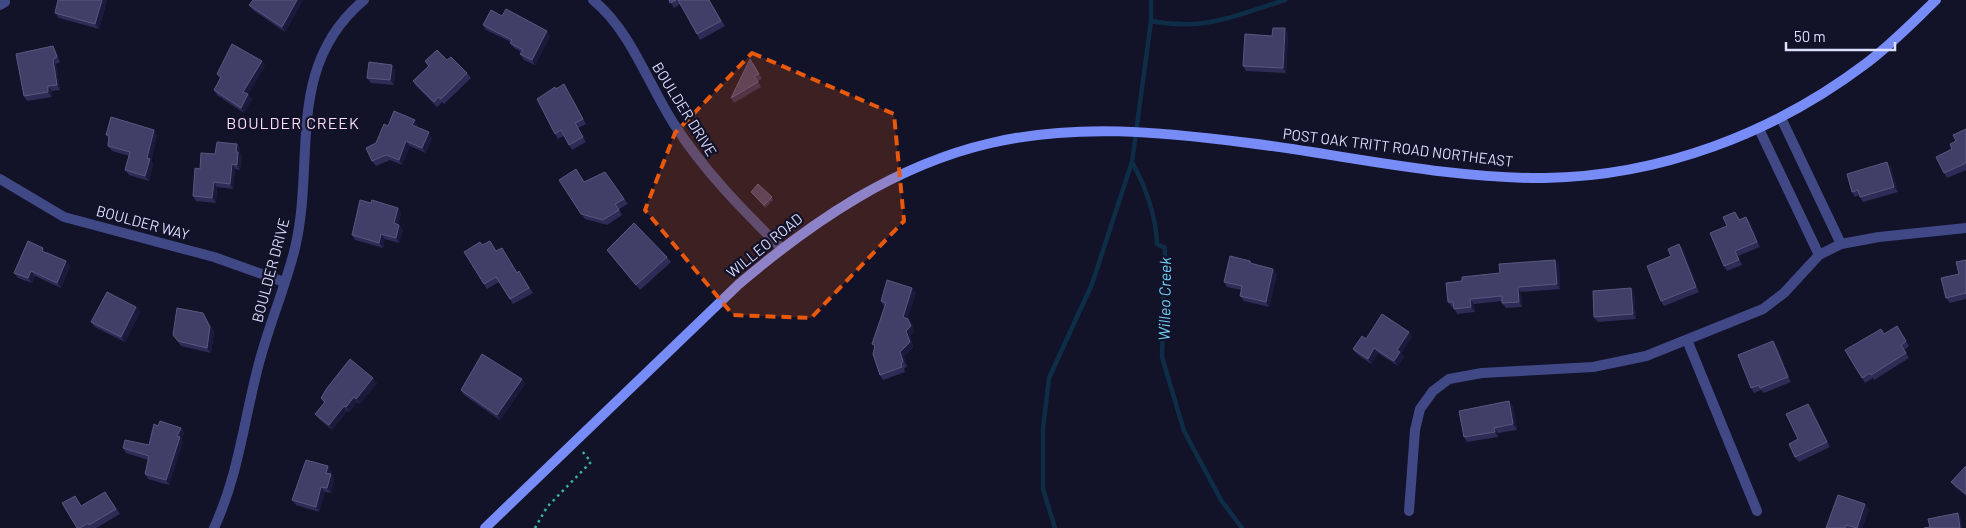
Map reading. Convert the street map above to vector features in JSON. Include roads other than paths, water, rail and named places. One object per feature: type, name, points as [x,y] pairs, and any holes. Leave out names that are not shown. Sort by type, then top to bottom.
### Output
[{"type":"street","name":"BOULDER DRIVE","points":[[214,528],[235,476],[257,370],[295,248],[300,218],[309,96],[314,78],[328,44],[353,10],[364,0]]},
{"type":"street","name":"BOULDER DRIVE","points":[[593,0],[622,34],[673,124],[698,161],[729,197],[781,248]]},
{"type":"street","name":"POST OAK TRITT ROAD NORTHEAST","points":[[1138,131],[1178,134],[1454,172],[1542,178],[1590,175],[1633,168],[1687,155],[1759,129],[1782,118],[1864,65],[1894,40],[1936,0]]},
{"type":"street","points":[[1782,118],[1841,244]]},
{"type":"street","points":[[1759,129],[1819,255]]},
{"type":"street","name":"WILLEO ROAD","points":[[485,528],[739,284],[781,248],[847,203],[898,176],[943,158],[990,143],[1058,132],[1138,131]]},
{"type":"street","name":"BOULDER WAY","points":[[0,179],[64,217],[214,257],[284,282]]},
{"type":"street","points":[[1409,511],[1415,430],[1420,409],[1433,391],[1449,379],[1482,373],[1593,367],[1646,356],[1774,302],[1819,255],[1841,244],[1879,237],[1966,228]]},
{"type":"street","points":[[1687,340],[1757,511]]},
{"type":"waterway","name":"Willeo Creek","points":[[1151,0],[1151,21],[1132,162],[1149,202],[1157,244],[1165,248],[1162,357],[1184,431],[1221,500],[1242,528]]},
{"type":"waterway","points":[[1151,21],[1170,24],[1204,23],[1235,16],[1285,0]]},
{"type":"waterway","points":[[1055,528],[1043,489],[1043,428],[1049,378],[1092,284],[1132,162]]},
{"type":"district","name":"BOULDER CREEK","points":[[293,122]]}]
